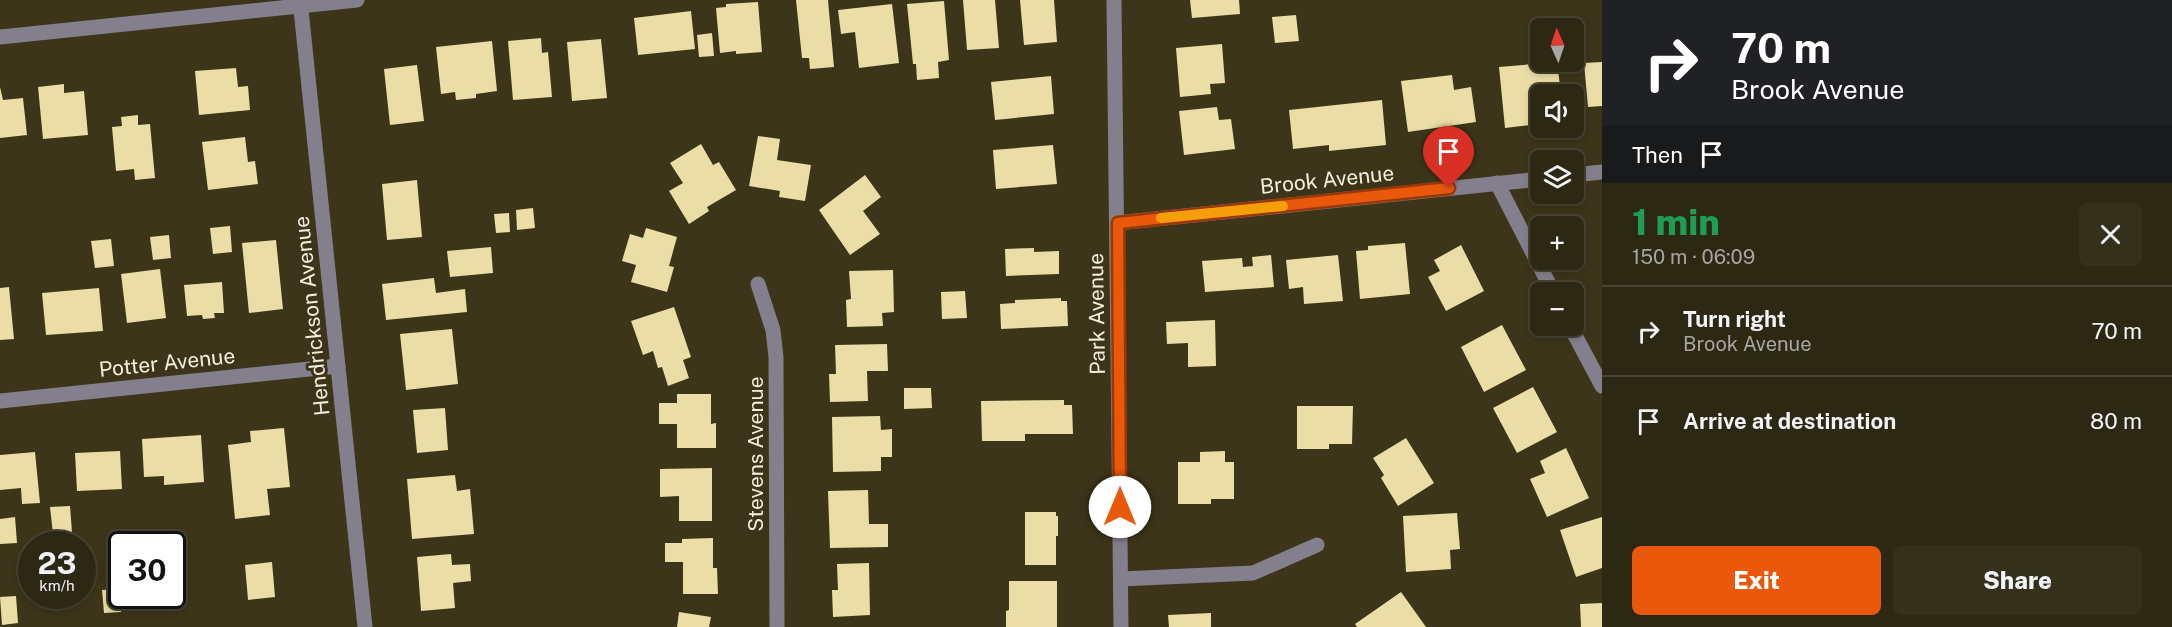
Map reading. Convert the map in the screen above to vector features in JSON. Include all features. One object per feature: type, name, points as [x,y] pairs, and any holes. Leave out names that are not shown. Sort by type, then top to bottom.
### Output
[{"type":"street","points":[[0,37],[300,3],[357,0]]},
{"type":"street","name":"Park Avenue","points":[[1114,0],[1121,627]]},
{"type":"street","name":"Hendrickson Avenue","points":[[300,3],[365,627]]},
{"type":"street","points":[[1584,174],[1602,172]]},
{"type":"street","name":"Brook Avenue","points":[[1118,223],[1530,179]]},
{"type":"street","points":[[1497,183],[1548,282]]},
{"type":"street","name":"Stevens Avenue","points":[[758,284],[773,330],[777,357],[777,627]]},
{"type":"street","points":[[1575,336],[1602,386]]},
{"type":"street","name":"Potter Avenue","points":[[0,401],[338,366]]},
{"type":"street","points":[[1121,579],[1253,573],[1317,545]]},
{"type":"building","points":[[796,0],[828,0],[834,67],[810,69],[809,58],[802,58]]},
{"type":"building","points":[[963,0],[995,0],[999,48],[967,50]]},
{"type":"building","points":[[1020,0],[1054,0],[1057,42],[1024,45]]},
{"type":"building","points":[[1190,0],[1239,0],[1240,14],[1192,18]]},
{"type":"building","points":[[944,1],[949,60],[938,62],[939,78],[917,80],[916,64],[913,64],[907,4]]},
{"type":"building","points":[[758,2],[762,52],[720,53],[716,8],[726,7],[726,4]]},
{"type":"building","points":[[892,4],[899,63],[859,68],[855,32],[841,34],[838,10]]},
{"type":"building","points":[[691,11],[695,49],[638,55],[634,18]]},
{"type":"building","points":[[1296,15],[1299,41],[1275,43],[1272,17]]},
{"type":"building","points":[[712,33],[714,56],[699,57],[697,35]]},
{"type":"building","points":[[541,38],[542,53],[548,52],[552,97],[513,100],[508,41]]},
{"type":"building","points":[[601,39],[607,98],[572,101],[567,42]]},
{"type":"building","points":[[492,41],[497,91],[476,94],[476,98],[456,100],[455,92],[441,94],[436,47]]},
{"type":"building","points":[[1222,44],[1225,83],[1210,84],[1211,94],[1180,97],[1176,48]]},
{"type":"building","points":[[1602,62],[1602,106],[1588,107],[1584,63]]},
{"type":"building","points":[[1530,64],[1530,72],[1558,72],[1560,84],[1530,84],[1530,125],[1505,128],[1499,67]]},
{"type":"building","points":[[417,65],[424,121],[390,125],[384,69]]},
{"type":"building","points":[[236,68],[238,87],[248,86],[250,110],[199,115],[195,71]]},
{"type":"building","points":[[1452,75],[1454,90],[1471,87],[1476,122],[1408,132],[1401,81]]},
{"type":"building","points":[[1051,76],[1054,114],[995,120],[991,82]]},
{"type":"building","points":[[64,84],[64,93],[84,91],[88,135],[43,139],[38,87]]},
{"type":"building","points":[[0,87],[3,100],[23,98],[27,135],[0,138]]},
{"type":"building","points":[[1382,100],[1386,145],[1329,151],[1329,145],[1293,149],[1289,110]]},
{"type":"building","points":[[1217,107],[1219,120],[1231,119],[1235,149],[1184,155],[1179,111]]},
{"type":"building","points":[[138,115],[138,125],[150,124],[155,178],[135,180],[134,169],[116,171],[112,127],[122,126],[121,117]]},
{"type":"building","points":[[758,136],[780,139],[777,160],[811,165],[805,201],[779,197],[780,191],[749,186]]},
{"type":"building","points":[[245,137],[248,162],[255,161],[258,184],[208,190],[202,142]]},
{"type":"building","points":[[701,144],[713,165],[719,162],[736,190],[707,207],[709,211],[689,224],[669,191],[683,183],[670,163]]},
{"type":"building","points":[[1053,145],[1057,184],[996,189],[993,150]]},
{"type":"building","points":[[865,175],[881,197],[863,211],[880,234],[850,255],[819,210]]},
{"type":"building","points":[[417,180],[422,237],[387,240],[382,184]]},
{"type":"building","points":[[533,208],[535,228],[517,230],[516,210]]},
{"type":"building","points":[[509,213],[510,232],[496,233],[494,214]]},
{"type":"building","points":[[230,226],[232,252],[213,254],[210,228]]},
{"type":"building","points":[[646,228],[677,237],[669,266],[674,267],[667,292],[631,282],[636,265],[622,261],[630,234],[643,238]]},
{"type":"building","points":[[169,235],[171,258],[153,260],[150,237]]},
{"type":"building","points":[[111,239],[114,266],[95,268],[91,241]]},
{"type":"building","points":[[276,240],[283,309],[249,313],[242,243]]},
{"type":"building","points":[[1405,243],[1410,294],[1360,299],[1356,251],[1368,250],[1368,246]]},
{"type":"building","points":[[1461,245],[1484,291],[1446,311],[1428,277],[1440,271],[1434,260]]},
{"type":"building","points":[[491,247],[493,273],[450,277],[447,251]]},
{"type":"building","points":[[1034,248],[1034,252],[1059,251],[1059,274],[1006,276],[1005,249]]},
{"type":"building","points":[[1271,255],[1274,287],[1205,292],[1202,261],[1242,258],[1243,267],[1253,266],[1252,257]]},
{"type":"building","points":[[1338,255],[1343,301],[1304,304],[1303,287],[1289,289],[1286,260]]},
{"type":"building","points":[[160,269],[166,318],[127,323],[121,274]]},
{"type":"building","points":[[893,270],[894,312],[882,313],[883,326],[847,327],[846,300],[851,299],[849,271]]},
{"type":"building","points":[[434,278],[436,293],[465,289],[467,312],[386,320],[382,284]]},
{"type":"building","points":[[222,282],[224,313],[214,313],[215,318],[203,319],[202,315],[187,316],[184,285]]},
{"type":"building","points":[[9,287],[14,339],[0,340],[0,288]]},
{"type":"building","points":[[99,288],[103,331],[46,335],[42,293]]},
{"type":"building","points":[[965,291],[967,318],[942,319],[941,292]]},
{"type":"building","points":[[1061,298],[1061,301],[1067,301],[1068,326],[1001,329],[1000,304],[1015,303],[1015,300]]},
{"type":"building","points":[[674,307],[691,357],[683,360],[689,378],[668,386],[662,367],[658,368],[653,351],[643,355],[631,321]]},
{"type":"building","points":[[1215,320],[1216,366],[1188,367],[1188,343],[1167,344],[1166,322]]},
{"type":"building","points":[[1502,325],[1526,370],[1484,392],[1461,347]]},
{"type":"building","points":[[452,329],[458,384],[406,390],[400,334]]},
{"type":"building","points":[[887,344],[888,371],[867,371],[868,401],[830,402],[829,374],[836,374],[835,345]]},
{"type":"building","points":[[1533,387],[1557,432],[1517,453],[1493,408]]},
{"type":"building","points":[[904,388],[931,388],[932,408],[904,409]]},
{"type":"building","points":[[677,394],[711,394],[711,424],[716,423],[716,448],[677,448],[677,424],[659,424],[659,403],[677,403]]},
{"type":"building","points":[[1064,400],[1064,405],[1072,405],[1073,434],[1025,434],[1025,441],[982,441],[981,401]]},
{"type":"building","points":[[1297,406],[1353,406],[1352,444],[1329,444],[1329,449],[1297,449]]},
{"type":"building","points":[[445,408],[448,450],[417,453],[413,410]]},
{"type":"building","points":[[880,416],[881,430],[892,429],[892,457],[881,457],[881,471],[833,472],[832,417]]},
{"type":"building","points":[[284,428],[290,487],[267,489],[270,515],[235,519],[228,445],[251,442],[250,431]]},
{"type":"building","points":[[201,435],[204,482],[164,485],[164,476],[144,477],[142,439]]},
{"type":"building","points":[[1406,438],[1434,483],[1398,506],[1381,478],[1384,475],[1373,458]]},
{"type":"building","points":[[1566,448],[1589,498],[1547,517],[1530,479],[1545,473],[1540,461]]},
{"type":"building","points":[[120,451],[122,489],[77,491],[75,453]]},
{"type":"building","points":[[1225,451],[1225,462],[1234,462],[1234,499],[1211,499],[1211,504],[1178,504],[1178,462],[1200,462],[1200,452]]},
{"type":"building","points":[[35,452],[40,503],[22,504],[21,488],[0,490],[0,455]]},
{"type":"building","points":[[712,468],[712,521],[679,521],[679,496],[660,497],[660,469]]},
{"type":"building","points":[[455,475],[457,491],[470,489],[474,534],[412,539],[407,479]]},
{"type":"building","points":[[868,490],[869,524],[888,524],[888,547],[830,548],[828,491]]},
{"type":"building","points":[[70,506],[72,531],[53,531],[50,507]]},
{"type":"building","points":[[1025,512],[1056,512],[1058,536],[1056,536],[1056,565],[1025,565]]},
{"type":"building","points":[[1457,513],[1460,549],[1450,550],[1451,569],[1406,572],[1403,516]]},
{"type":"building","points":[[15,517],[17,543],[0,544],[0,519]]},
{"type":"building","points":[[1602,517],[1602,568],[1576,577],[1560,530]]},
{"type":"building","points":[[713,538],[713,568],[717,568],[718,594],[683,594],[683,562],[665,562],[665,543],[682,543],[682,539]]},
{"type":"building","points":[[451,554],[452,565],[470,564],[471,581],[453,583],[455,608],[421,611],[417,557]]},
{"type":"building","points":[[272,562],[275,597],[248,600],[245,565]]},
{"type":"building","points":[[869,563],[870,615],[833,617],[832,590],[838,590],[837,564]]},
{"type":"building","points":[[1009,581],[1057,581],[1057,627],[1006,627],[1006,611],[1009,610]]},
{"type":"building","points":[[102,590],[108,590],[108,609],[121,609],[121,612],[104,613]]},
{"type":"building","points":[[1401,592],[1426,627],[1357,627],[1355,624]]},
{"type":"building","points":[[16,596],[18,623],[2,625],[0,597]]},
{"type":"building","points":[[1602,603],[1602,627],[1581,627],[1580,604]]},
{"type":"building","points":[[679,612],[711,617],[709,627],[677,627]]},
{"type":"building","points":[[1211,613],[1211,627],[1169,627],[1168,615]]},
{"type":"slow traffic","points":[[1161,218],[1283,206]]},
{"type":"route","points":[[1120,507],[1118,223],[1449,188]]}]
